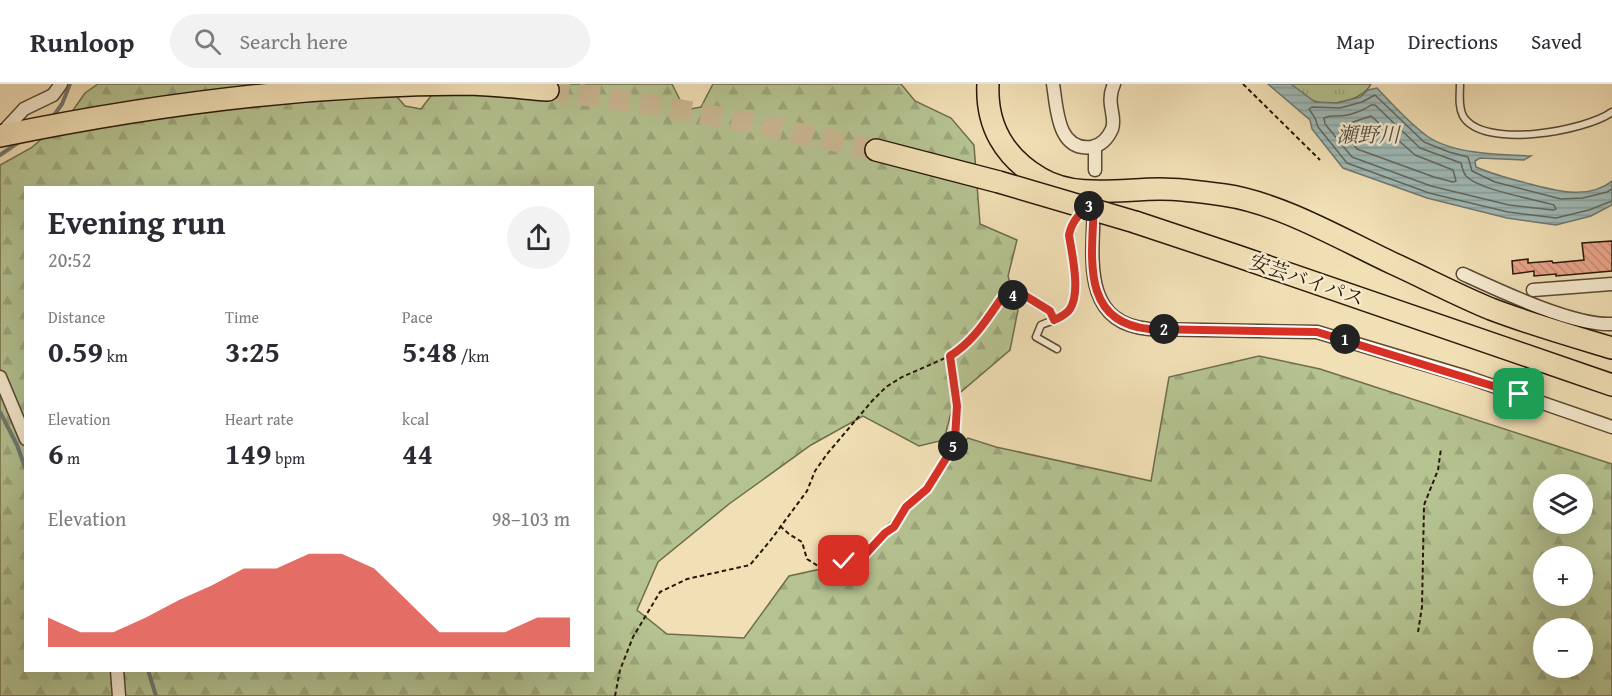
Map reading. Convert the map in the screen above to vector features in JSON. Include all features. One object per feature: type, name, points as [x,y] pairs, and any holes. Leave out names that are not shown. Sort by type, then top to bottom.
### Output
[{"type":"highway","points":[[0,136],[217,98],[304,89],[473,84],[548,90]]},
{"type":"highway","points":[[988,84],[988,104],[994,131],[1007,150],[1040,178],[1062,188],[1086,191],[1162,189],[1197,191],[1255,202],[1311,225],[1490,308],[1612,348]]},
{"type":"highway","points":[[1002,84],[1002,111],[1010,135],[1027,156],[1048,171],[1066,178],[1086,181],[1197,181],[1257,194],[1326,221],[1493,300],[1551,321],[1612,338]]},
{"type":"highway","name":"安芸バイパス","points":[[876,150],[999,182],[1135,222],[1612,385]]},
{"type":"street","points":[[0,136],[24,109],[53,95],[61,84]]},
{"type":"street","points":[[1053,84],[1059,123],[1067,140],[1075,145],[1086,147],[1095,146],[1107,138],[1113,126],[1110,105],[1114,84]]},
{"type":"street","points":[[1095,146],[1095,170]]},
{"type":"street","points":[[1094,199],[1093,279],[1103,306],[1122,323],[1136,328],[1149,329],[1317,332],[1467,377],[1612,427]]},
{"type":"street","points":[[1463,274],[1562,314],[1601,325],[1612,324]]},
{"type":"street","points":[[1533,290],[1612,284]]},
{"type":"street","points":[[0,376],[24,434]]},
{"type":"street","points":[[117,672],[119,696]]},
{"type":"lane","points":[[1460,84],[1460,108],[1464,117],[1473,125],[1493,132],[1512,135],[1568,130],[1589,124],[1612,112]]},
{"type":"lane","points":[[1057,349],[1036,338],[1041,325],[1063,316],[1070,309],[1075,295],[1069,235],[1077,216],[1094,199]]},
{"type":"path","points":[[1243,84],[1320,160]]},
{"type":"path","points":[[615,696],[620,670],[633,637],[660,592],[707,573],[750,565],[807,491],[815,471],[826,454],[886,387],[962,348],[975,336],[1003,296],[1024,295],[1050,311],[1054,320]]},
{"type":"path","points":[[780,526],[802,542],[807,559],[818,566],[844,561],[855,562],[870,551],[885,533],[894,527],[906,507],[927,489],[953,447],[957,406],[950,356]]},
{"type":"path","points":[[1418,632],[1422,607],[1424,505],[1438,470],[1441,449]]},
{"type":"green space","points":[[98,84],[386,84],[405,106],[421,109],[440,84],[672,84],[685,110],[701,107],[713,84],[901,84],[915,101],[951,118],[974,145],[980,224],[1017,240],[1008,276],[1018,310],[1010,350],[955,397],[944,440],[919,446],[863,416],[811,445],[729,504],[658,562],[637,610],[667,634],[744,638],[789,576],[852,562],[968,438],[996,447],[1151,481],[1169,377],[1259,356],[1320,369],[1612,464],[1612,696],[0,696],[0,165],[31,148],[69,116],[85,93]]},
{"type":"green space","points":[[1291,84],[1371,84],[1367,90],[1354,98],[1321,103],[1311,100]]},
{"type":"water","name":"瀬野川","points":[[1268,84],[1291,84],[1315,102],[1338,103],[1360,97],[1368,90],[1377,88],[1414,125],[1437,142],[1463,150],[1531,156],[1524,160],[1480,158],[1475,161],[1476,167],[1496,175],[1572,192],[1593,190],[1612,181],[1612,205],[1591,216],[1556,225],[1507,218],[1427,198],[1343,168],[1312,129],[1310,120]]},
{"type":"building","points":[[1612,241],[1612,271],[1556,276],[1556,274],[1534,276],[1534,271],[1513,274],[1512,261],[1528,259],[1528,263],[1552,261],[1553,263],[1584,260],[1582,243]]},
{"type":"waterway","points":[[52,118],[62,104],[70,84]]},
{"type":"waterway","points":[[0,155],[22,140]]},
{"type":"waterway","points":[[0,412],[24,464]]},
{"type":"waterway","points":[[149,672],[156,696]]},
{"type":"tunnel","points":[[548,90],[654,105],[757,124],[876,150]]},
{"type":"route","points":[[844,561],[855,562],[862,558],[885,533],[894,527],[906,507],[927,489],[953,447],[957,406],[950,356],[975,336],[1003,296],[1024,295],[1050,311],[1054,320],[1063,316],[1070,309],[1075,295],[1069,235],[1071,226],[1077,216],[1094,201],[1093,279],[1103,306],[1122,323],[1136,328],[1149,329],[1317,332],[1519,394]]}]
